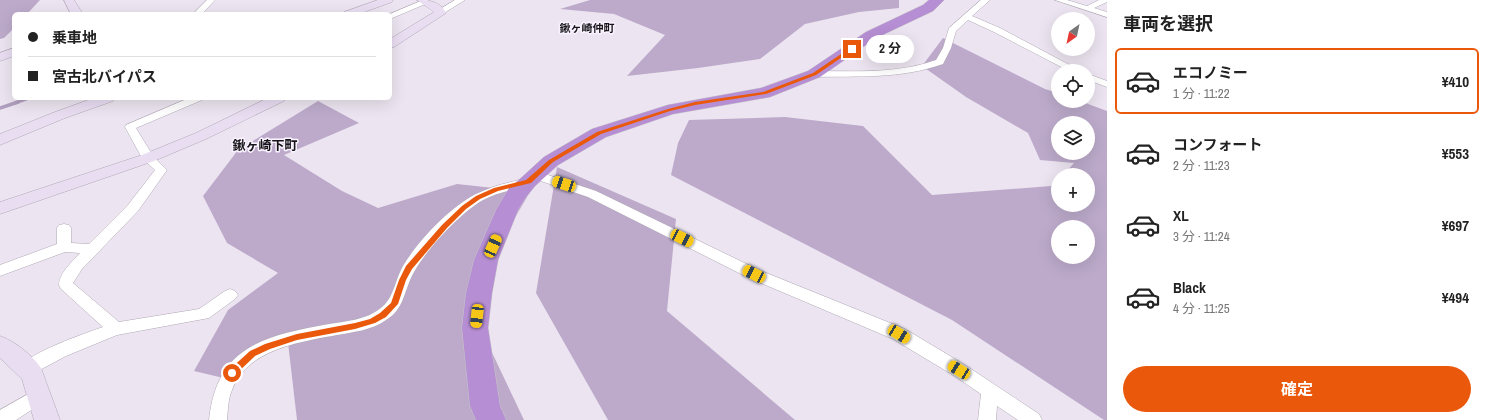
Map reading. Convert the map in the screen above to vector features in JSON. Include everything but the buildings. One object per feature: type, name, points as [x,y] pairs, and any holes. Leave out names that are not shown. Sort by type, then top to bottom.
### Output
[{"type":"highway","points":[[491,420],[485,406],[476,328],[479,293],[486,260],[507,210],[517,193],[532,178],[551,161],[599,133],[668,110],[695,104],[764,93],[814,74],[871,35],[928,8],[937,0]]},
{"type":"street","points":[[69,0],[76,12]]},
{"type":"street","points":[[199,12],[211,0]]},
{"type":"street","points":[[354,12],[388,0]]},
{"type":"street","points":[[392,43],[413,31],[440,11],[461,0]]},
{"type":"street","points":[[814,74],[914,71],[930,67],[940,62],[947,48],[952,30],[986,0]]},
{"type":"street","points":[[1058,0],[1107,16]]},
{"type":"street","points":[[1087,9],[1105,0]]},
{"type":"street","points":[[392,17],[424,1],[440,11]]},
{"type":"street","points":[[967,17],[997,30],[1063,64]]},
{"type":"street","points":[[0,57],[12,53]]},
{"type":"street","points":[[1095,80],[1107,84]]},
{"type":"street","points":[[0,133],[60,115],[102,100]]},
{"type":"street","points":[[116,329],[66,285],[66,281],[68,276],[133,208],[161,170],[148,158],[130,127],[193,100]]},
{"type":"street","points":[[0,208],[148,158],[201,136],[275,100]]},
{"type":"street","points":[[0,140],[60,115]]},
{"type":"street","points":[[218,420],[224,390],[232,373],[252,354],[268,346],[297,337],[355,326],[372,321],[383,315],[395,304],[402,280],[409,268],[445,226],[464,208],[478,197],[532,178],[592,194],[754,274],[899,334],[959,370],[1033,420]]},
{"type":"street","points":[[64,228],[64,247]]},
{"type":"street","points":[[0,271],[64,247],[93,249]]},
{"type":"street","points":[[28,368],[53,353],[71,345],[116,329],[203,314],[230,295]]},
{"type":"street","points":[[0,346],[28,368],[33,375],[48,420]]},
{"type":"street","points":[[987,420],[990,392]]},
{"type":"street","points":[[0,420],[39,396]]},
{"type":"shaded area","points":[[0,0],[40,0],[29,12],[12,12],[12,30],[4,38],[0,39]]},
{"type":"shaded area","points":[[590,0],[899,0],[899,8],[859,12],[805,24],[760,59],[627,76],[665,35],[614,14],[560,9]]},
{"type":"shaded area","points":[[943,38],[1051,91],[1051,108],[1095,108],[1095,107],[1107,111],[1107,420],[1104,420],[952,320],[671,175],[678,143],[689,120],[785,117],[863,126],[932,195],[1051,186],[1051,212],[1095,212],[1095,168],[1069,168],[1074,163],[1040,160],[1028,133],[966,97],[922,66]]},
{"type":"shaded area","points":[[318,101],[359,123],[284,155],[342,191],[378,208],[457,184],[530,192],[499,245],[469,304],[524,420],[297,420],[287,334],[232,380],[194,371],[228,310],[278,273],[227,243],[203,196],[238,150]]},
{"type":"shaded area","points":[[557,167],[676,219],[667,311],[795,420],[608,420],[536,293]]},
{"type":"waterway","points":[[15,103],[23,100]]},
{"type":"waterway","points":[[0,108],[15,103]]},
{"type":"district","name":"鍬ヶ崎仲町","points":[[587,28]]},
{"type":"district","name":"鍬ヶ崎下町","points":[[265,145]]},
{"type":"route","points":[[232,373],[252,354],[268,346],[297,337],[355,326],[372,321],[383,315],[395,304],[402,280],[409,268],[445,226],[464,208],[478,197],[496,190],[528,182],[551,161],[599,133],[668,110],[695,104],[764,93],[814,74],[852,49]]}]
